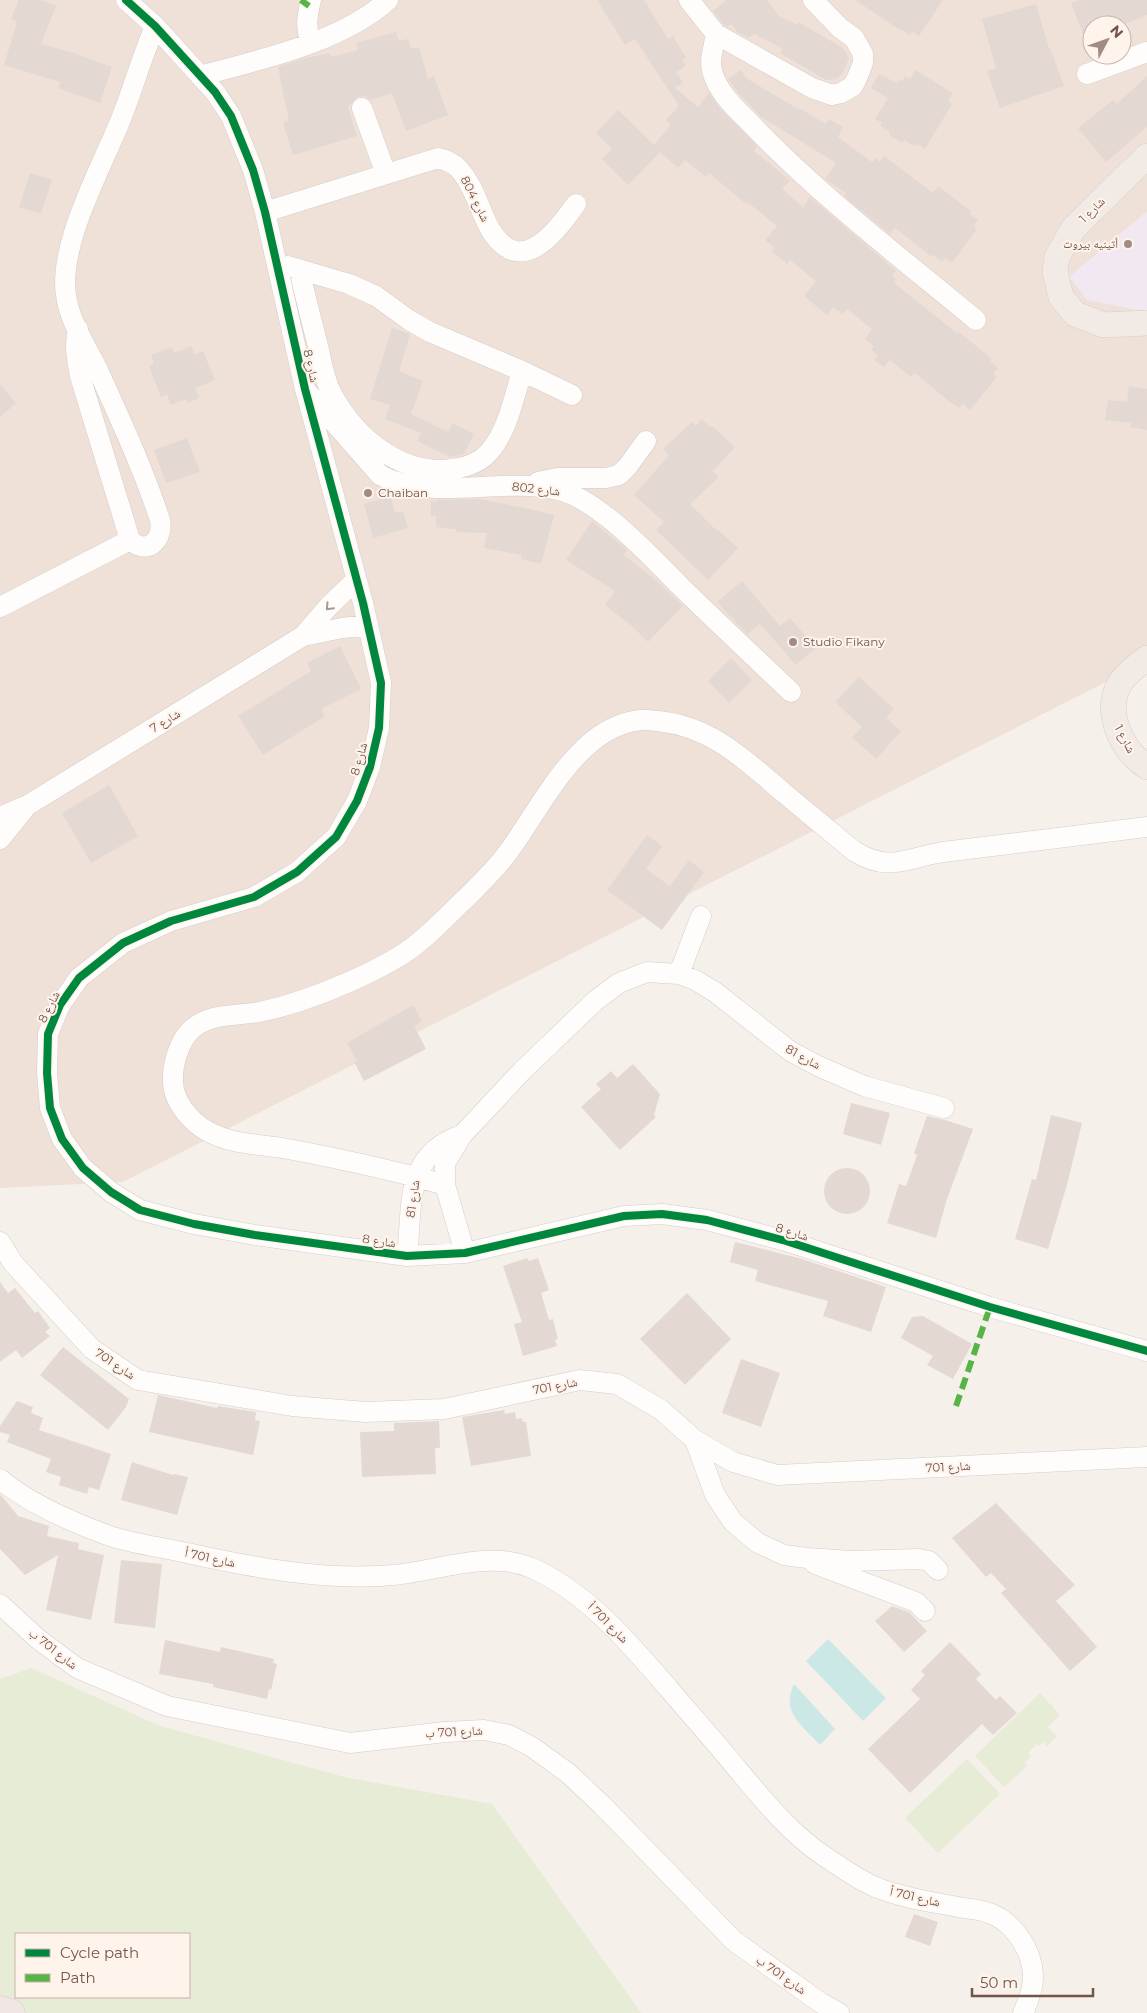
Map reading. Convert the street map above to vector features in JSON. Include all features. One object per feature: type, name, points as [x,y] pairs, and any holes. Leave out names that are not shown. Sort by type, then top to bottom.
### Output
[{"type":"highway","points":[[0,2010],[10,2013]]},
{"type":"main road","name":"شارع 1","points":[[1147,156],[1073,228],[1057,257],[1055,272],[1060,296],[1076,314],[1104,325],[1147,324]]},
{"type":"main road","name":"شارع 1","points":[[1147,658],[1119,684],[1113,708],[1116,726],[1123,740],[1137,760],[1147,767]]},
{"type":"street","name":"شارع 8","points":[[126,0],[155,26],[215,92],[231,116],[253,170],[265,212],[305,389],[368,624],[381,683],[379,728],[370,767],[357,801],[336,837],[297,872],[254,897],[171,921],[123,943],[79,978],[60,1005],[48,1034],[47,1072],[50,1108],[62,1140],[83,1168],[111,1192],[140,1210],[194,1224],[255,1235],[407,1256],[465,1253],[624,1216],[662,1214],[707,1220],[786,1241],[990,1307],[1147,1351]]},
{"type":"street","points":[[311,43],[306,29],[306,16],[312,0]]},
{"type":"street","points":[[200,76],[280,54],[311,43],[349,26],[388,0]]},
{"type":"street","points":[[689,0],[716,34],[812,88],[832,95],[842,93],[853,86],[863,63],[863,54],[854,38],[840,28],[813,0]]},
{"type":"street","points":[[78,329],[75,340],[80,376],[130,540],[135,545],[144,547],[154,543],[161,533],[160,520],[136,453],[78,329],[67,301],[66,262],[87,199],[121,119],[155,26]]},
{"type":"street","points":[[716,34],[710,60],[718,86],[728,100],[773,146],[841,208],[976,320]]},
{"type":"street","points":[[1087,74],[1147,52]]},
{"type":"street","points":[[362,108],[386,174]]},
{"type":"street","name":"شارع 804","points":[[265,212],[438,158],[447,160],[465,177],[490,229],[501,244],[509,250],[519,252],[531,250],[546,242],[576,204]]},
{"type":"street","points":[[276,263],[349,284],[376,296],[409,320],[430,332],[522,371],[572,395]]},
{"type":"street","points":[[299,269],[332,394],[348,416],[378,448],[405,464],[446,470],[465,467],[478,461],[490,452],[502,432],[522,371]]},
{"type":"street","name":"شارع 802","points":[[305,389],[380,475],[393,482],[443,487],[522,486],[562,491],[582,499],[602,514],[658,564],[791,692]]},
{"type":"street","points":[[522,486],[558,478],[606,478],[619,475],[646,441]]},
{"type":"street","points":[[0,607],[130,540]]},
{"type":"street","points":[[303,636],[328,607],[356,580]]},
{"type":"street","points":[[303,636],[368,624]]},
{"type":"street","name":"شارع 7","points":[[0,817],[28,805],[303,636]]},
{"type":"street","points":[[445,1185],[285,1148],[225,1139],[208,1132],[192,1121],[180,1104],[174,1091],[174,1069],[184,1038],[193,1027],[207,1019],[261,1012],[296,1002],[353,980],[415,946],[504,858],[540,805],[582,750],[598,736],[615,726],[642,720],[673,723],[702,732],[735,751],[854,851],[877,863],[894,863],[943,852],[1147,827]]},
{"type":"street","name":"شارع 7","points":[[0,840],[28,805]]},
{"type":"street","points":[[679,974],[701,916]]},
{"type":"street","name":"شارع 81","points":[[465,1253],[445,1185],[445,1162],[462,1135],[522,1071],[595,1001],[619,983],[647,972],[679,974],[695,980],[715,992],[790,1052],[818,1066],[864,1086],[944,1108]]},
{"type":"street","name":"شارع 81","points":[[407,1256],[412,1198],[416,1177],[423,1164],[435,1149],[447,1140],[462,1135]]},
{"type":"street","name":"شارع 701","points":[[0,1242],[13,1263],[92,1349],[138,1380],[292,1406],[366,1412],[444,1410],[580,1380],[617,1384],[660,1409],[695,1440],[733,1462],[777,1475],[1147,1457]]},
{"type":"street","points":[[695,1440],[715,1495],[733,1522],[758,1543],[784,1555],[807,1558],[852,1561],[919,1559],[929,1561],[938,1570]]},
{"type":"street","name":"شارع 701 أ","points":[[0,1479],[9,1487],[55,1512],[109,1536],[273,1570],[350,1577],[396,1575],[467,1563],[505,1561],[530,1567],[561,1584],[595,1608],[644,1660],[776,1815],[809,1846],[845,1870],[877,1888],[914,1898],[990,1913],[1007,1923],[1023,1941],[1033,1966],[1034,1983],[1023,2013]]},
{"type":"street","points":[[807,1558],[817,1566],[916,1602],[925,1611]]},
{"type":"street","name":"شارع 701 ب","points":[[0,1604],[38,1639],[77,1668],[166,1706],[350,1743],[445,1732],[484,1730],[509,1735],[532,1747],[568,1773],[602,1804],[734,1941],[806,1993],[839,2013]]},
{"type":"shaded area","points":[[0,0],[1147,0],[1147,661],[123,1182],[0,1188]]},
{"type":"shaded area","name":"أتينيه بيروت","points":[[1147,211],[1147,312],[1087,300],[1069,277]]},
{"type":"green space","points":[[31,1668],[160,1726],[344,1777],[492,1804],[641,2013],[0,2013],[0,1679]]},
{"type":"green space","points":[[1040,1693],[1060,1715],[1048,1727],[1057,1737],[1047,1746],[1043,1742],[1039,1746],[1037,1744],[1028,1753],[1031,1757],[1025,1763],[1027,1766],[1004,1787],[975,1756]]},
{"type":"green space","points":[[967,1759],[1000,1794],[938,1853],[905,1818]]},
{"type":"water","points":[[828,1639],[886,1698],[863,1721],[806,1661]]},
{"type":"water","points":[[794,1684],[835,1729],[820,1745],[795,1718],[792,1711],[790,1694]]},
{"type":"building","points":[[19,0],[40,0],[56,6],[41,44],[71,52],[112,67],[100,103],[58,88],[60,82],[4,65],[17,22],[11,19]]},
{"type":"building","points":[[597,0],[644,0],[668,39],[673,36],[686,58],[682,60],[686,66],[676,72],[683,83],[675,88],[698,107],[709,93],[722,111],[757,146],[754,151],[790,180],[782,189],[803,207],[810,197],[896,271],[892,276],[896,279],[894,283],[992,359],[990,361],[998,368],[993,374],[997,377],[970,410],[963,404],[960,408],[951,403],[915,373],[911,377],[890,360],[884,367],[874,360],[878,355],[871,350],[874,346],[865,339],[872,329],[847,309],[843,314],[833,307],[827,315],[804,296],[816,281],[790,260],[787,264],[772,251],[775,248],[765,240],[777,226],[755,208],[745,203],[709,173],[706,177],[685,160],[678,168],[660,152],[628,185],[602,159],[612,149],[596,133],[618,110],[654,145],[671,125],[666,120],[679,106],[635,39],[625,45]]},
{"type":"building","points":[[727,0],[767,0],[779,16],[797,25],[798,22],[843,48],[849,58],[843,73],[836,79],[826,80],[780,53],[783,49],[758,36],[760,33],[748,38],[737,32],[731,24],[727,27],[713,11]]},
{"type":"building","points":[[855,0],[943,0],[919,36],[912,31],[910,35],[900,30]]},
{"type":"building","points":[[1079,0],[1147,0],[1147,15],[1132,21],[1132,15],[1082,15],[1082,32],[1071,3]]},
{"type":"building","points":[[1036,4],[1049,49],[1064,86],[1000,108],[987,71],[996,68],[982,19]]},
{"type":"building","points":[[396,32],[399,41],[408,39],[411,49],[419,47],[428,79],[434,76],[448,115],[406,131],[392,93],[370,100],[365,96],[358,97],[348,107],[357,136],[293,155],[283,123],[289,121],[278,67],[330,53],[331,57],[358,50],[356,43]]},
{"type":"building","points":[[741,70],[746,78],[798,109],[826,124],[829,119],[843,127],[838,137],[872,162],[875,158],[880,162],[884,156],[933,193],[938,186],[971,211],[970,214],[978,220],[974,226],[977,229],[952,263],[945,258],[942,262],[933,255],[932,257],[895,228],[890,234],[844,196],[846,193],[825,179],[836,163],[761,117],[728,79]]},
{"type":"building","points":[[915,70],[953,93],[948,101],[952,104],[925,149],[917,144],[916,147],[904,140],[902,143],[889,135],[890,132],[880,126],[882,123],[875,119],[888,98],[871,88],[879,74],[897,83],[899,80],[902,81],[905,76],[910,79]]},
{"type":"building","points":[[1147,76],[1147,127],[1106,162],[1078,128],[1113,100],[1117,104]]},
{"type":"building","points":[[30,173],[52,180],[41,214],[19,207]]},
{"type":"building","points":[[392,328],[410,334],[399,371],[423,381],[411,414],[448,432],[452,423],[474,434],[464,454],[450,457],[417,441],[421,433],[385,419],[390,405],[370,399]]},
{"type":"building","points":[[191,346],[195,355],[203,351],[215,380],[195,388],[199,398],[188,403],[186,399],[171,405],[167,394],[161,397],[149,366],[154,364],[151,355],[172,347],[174,353]]},
{"type":"building","points":[[0,384],[16,403],[0,417]]},
{"type":"building","points":[[1129,386],[1147,389],[1147,430],[1130,427],[1131,423],[1105,420],[1108,400],[1127,402]]},
{"type":"building","points":[[701,419],[712,426],[735,447],[713,471],[719,477],[690,504],[717,531],[738,548],[708,580],[656,530],[664,522],[634,495],[669,455],[663,449],[692,422],[696,426]]},
{"type":"building","points":[[187,438],[200,472],[166,483],[154,450]]},
{"type":"building","points":[[390,496],[395,513],[403,511],[408,528],[373,538],[364,504]]},
{"type":"building","points":[[479,499],[554,515],[541,564],[521,559],[522,555],[484,548],[487,533],[456,532],[456,529],[436,527],[436,516],[431,516],[431,501]]},
{"type":"building","points":[[592,521],[627,550],[624,555],[651,576],[682,605],[648,642],[632,626],[605,605],[615,591],[566,560]]},
{"type":"building","points":[[742,581],[780,626],[790,618],[816,648],[796,665],[760,624],[747,634],[717,602]]},
{"type":"building","points":[[340,646],[361,689],[321,709],[325,716],[263,755],[238,716],[311,671],[307,663]]},
{"type":"building","points":[[731,658],[752,680],[729,703],[708,681]]},
{"type":"building","points":[[859,677],[894,709],[886,718],[901,731],[876,759],[852,737],[862,727],[835,702]]},
{"type":"building","points":[[109,785],[138,836],[91,863],[62,813]]},
{"type":"building","points":[[647,835],[662,846],[646,869],[670,886],[689,860],[704,872],[662,930],[607,890]]},
{"type":"building","points":[[413,1005],[422,1021],[414,1026],[426,1049],[364,1081],[354,1062],[357,1061],[347,1043]]},
{"type":"building","points":[[633,1064],[660,1094],[654,1115],[656,1117],[620,1150],[581,1107],[601,1089],[596,1084],[611,1071],[617,1078]]},
{"type":"building","points":[[851,1103],[890,1113],[881,1145],[843,1134]]},
{"type":"building","points":[[1051,1115],[1082,1123],[1068,1181],[1048,1249],[1015,1239],[1032,1179],[1036,1180]]},
{"type":"building","points":[[927,1116],[973,1129],[947,1199],[936,1238],[887,1223],[899,1184],[906,1186],[917,1155],[914,1153]]},
{"type":"building","points":[[847,1168],[860,1172],[866,1178],[870,1191],[866,1204],[860,1210],[847,1214],[834,1210],[828,1204],[824,1191],[828,1178],[834,1172]]},
{"type":"building","points":[[735,1242],[802,1259],[886,1287],[871,1332],[823,1316],[828,1301],[755,1281],[758,1270],[730,1262]]},
{"type":"building","points":[[527,1258],[529,1261],[538,1258],[549,1290],[541,1293],[549,1320],[553,1319],[558,1339],[555,1340],[557,1346],[523,1356],[514,1324],[522,1322],[503,1266]]},
{"type":"building","points":[[0,1282],[8,1293],[15,1288],[35,1313],[38,1311],[50,1328],[45,1332],[50,1336],[22,1358],[16,1350],[0,1362]]},
{"type":"building","points":[[687,1293],[731,1339],[685,1385],[640,1339]]},
{"type":"building","points":[[923,1316],[972,1344],[953,1379],[927,1365],[933,1356],[901,1338],[912,1317]]},
{"type":"building","points":[[63,1347],[129,1399],[126,1407],[108,1430],[40,1375]]},
{"type":"building","points":[[741,1359],[780,1373],[761,1427],[722,1413]]},
{"type":"building","points":[[158,1395],[217,1408],[218,1406],[256,1412],[255,1420],[260,1421],[253,1455],[149,1432]]},
{"type":"building","points":[[17,1401],[33,1407],[31,1413],[43,1418],[39,1430],[111,1454],[99,1490],[89,1487],[87,1494],[59,1485],[61,1477],[46,1472],[51,1459],[7,1442],[10,1435],[0,1432],[0,1426]]},
{"type":"building","points":[[504,1410],[505,1414],[515,1412],[516,1419],[522,1418],[523,1422],[526,1422],[531,1456],[471,1466],[462,1417]]},
{"type":"building","points":[[439,1421],[440,1448],[435,1448],[436,1474],[362,1477],[360,1432],[394,1431],[394,1423]]},
{"type":"building","points":[[132,1462],[173,1475],[188,1477],[177,1515],[121,1500]]},
{"type":"building","points":[[0,1494],[18,1516],[49,1526],[47,1536],[79,1543],[78,1549],[104,1555],[91,1620],[46,1610],[58,1555],[25,1575],[0,1549]]},
{"type":"building","points":[[996,1503],[1075,1585],[1056,1601],[1097,1647],[1070,1671],[1001,1593],[1006,1589],[991,1573],[986,1577],[952,1538]]},
{"type":"building","points":[[121,1560],[162,1564],[155,1628],[114,1623]]},
{"type":"building","points":[[892,1606],[909,1612],[927,1631],[904,1652],[875,1621]]},
{"type":"building","points":[[165,1640],[220,1652],[221,1647],[274,1659],[273,1663],[277,1664],[267,1699],[213,1687],[213,1684],[159,1674]]},
{"type":"building","points":[[950,1642],[981,1674],[976,1679],[996,1700],[1000,1696],[1017,1713],[993,1735],[982,1724],[910,1793],[868,1749],[920,1699],[911,1690],[925,1675],[921,1671]]},
{"type":"building","points":[[914,1914],[938,1922],[930,1946],[905,1937]]},
{"type":"marked path","points":[[301,0],[309,6]]},
{"type":"marked path","points":[[956,1406],[990,1307]]},
{"type":"cycle path","points":[[126,0],[155,26],[215,92],[231,116],[253,170],[265,212],[305,389],[363,603],[381,683],[379,728],[370,767],[357,801],[336,837],[297,872],[254,897],[171,921],[123,943],[79,978],[60,1005],[48,1034],[47,1073],[50,1108],[62,1139],[83,1168],[111,1192],[140,1210],[194,1224],[255,1235],[407,1256],[465,1253],[624,1216],[662,1214],[707,1220],[786,1241],[990,1307],[1147,1351]]},
{"type":"place","name":"أتينيه بيروت","points":[[1128,244]]},
{"type":"place","name":"Chaiban","points":[[368,493]]},
{"type":"place","name":"Studio Fikany","points":[[793,642]]}]
